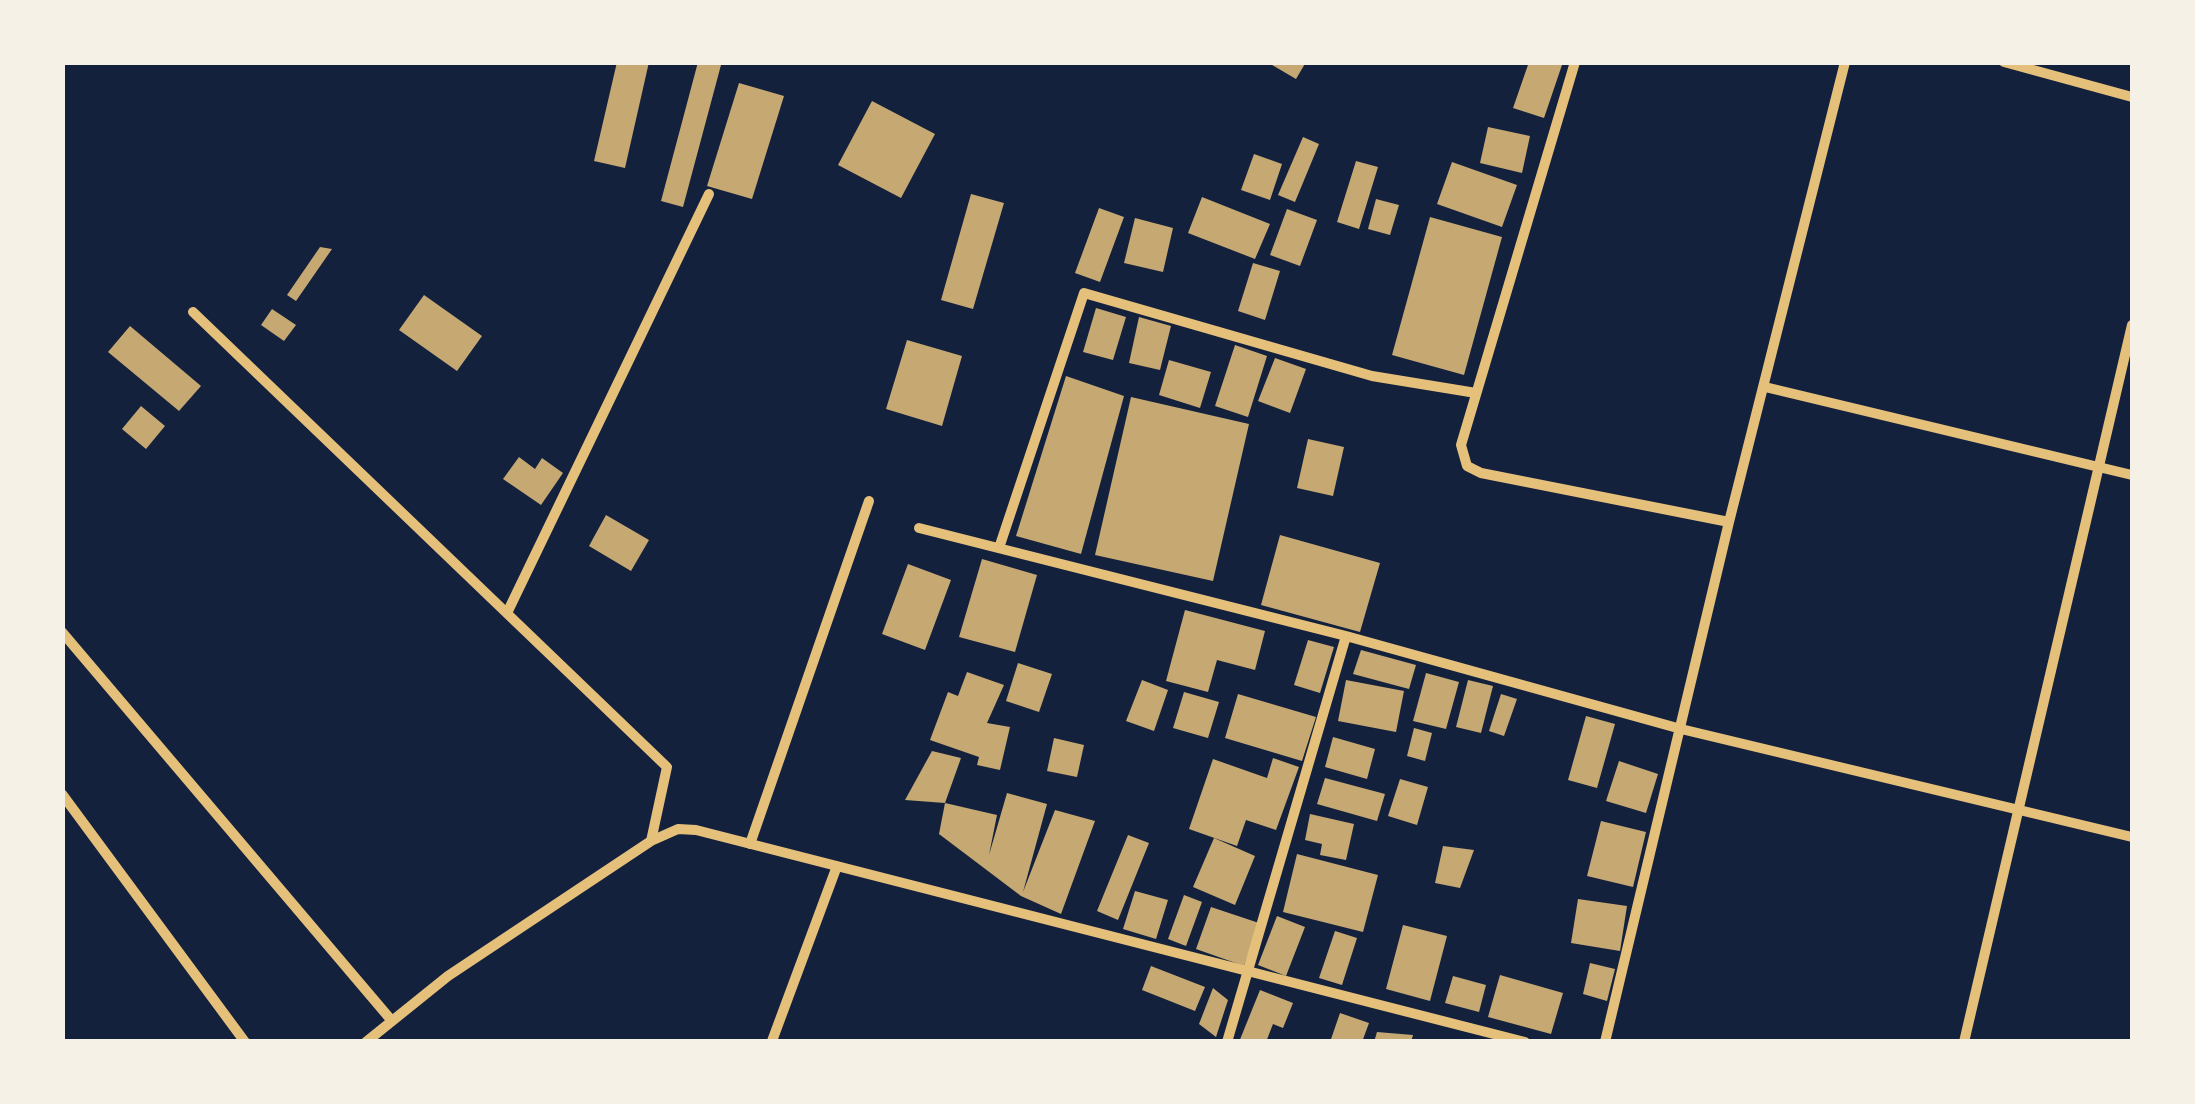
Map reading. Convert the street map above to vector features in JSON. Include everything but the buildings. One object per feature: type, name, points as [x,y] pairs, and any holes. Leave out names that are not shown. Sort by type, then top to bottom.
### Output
[{"type":"street","points":[[1575,62],[1460,445],[1467,466],[1481,473],[1729,522]]},
{"type":"street","points":[[1604,1042],[1844,62]]},
{"type":"street","points":[[2004,62],[2132,96]]},
{"type":"street","points":[[508,611],[709,194]]},
{"type":"street","points":[[999,548],[1084,293],[1372,376],[1476,393]]},
{"type":"street","points":[[193,312],[668,768],[651,841]]},
{"type":"street","points":[[1964,1042],[2132,325]]},
{"type":"street","points":[[1765,387],[2132,475]]},
{"type":"street","points":[[750,844],[868,500]]},
{"type":"street","points":[[919,528],[1346,636],[1681,730],[2132,838]]},
{"type":"street","points":[[62,632],[392,1022]]},
{"type":"street","points":[[1227,1042],[1346,636]]},
{"type":"street","points":[[62,794],[245,1042]]},
{"type":"street","points":[[366,1042],[448,976],[651,841],[678,829],[696,830],[1526,1042]]},
{"type":"street","points":[[772,1041],[837,866]]}]
